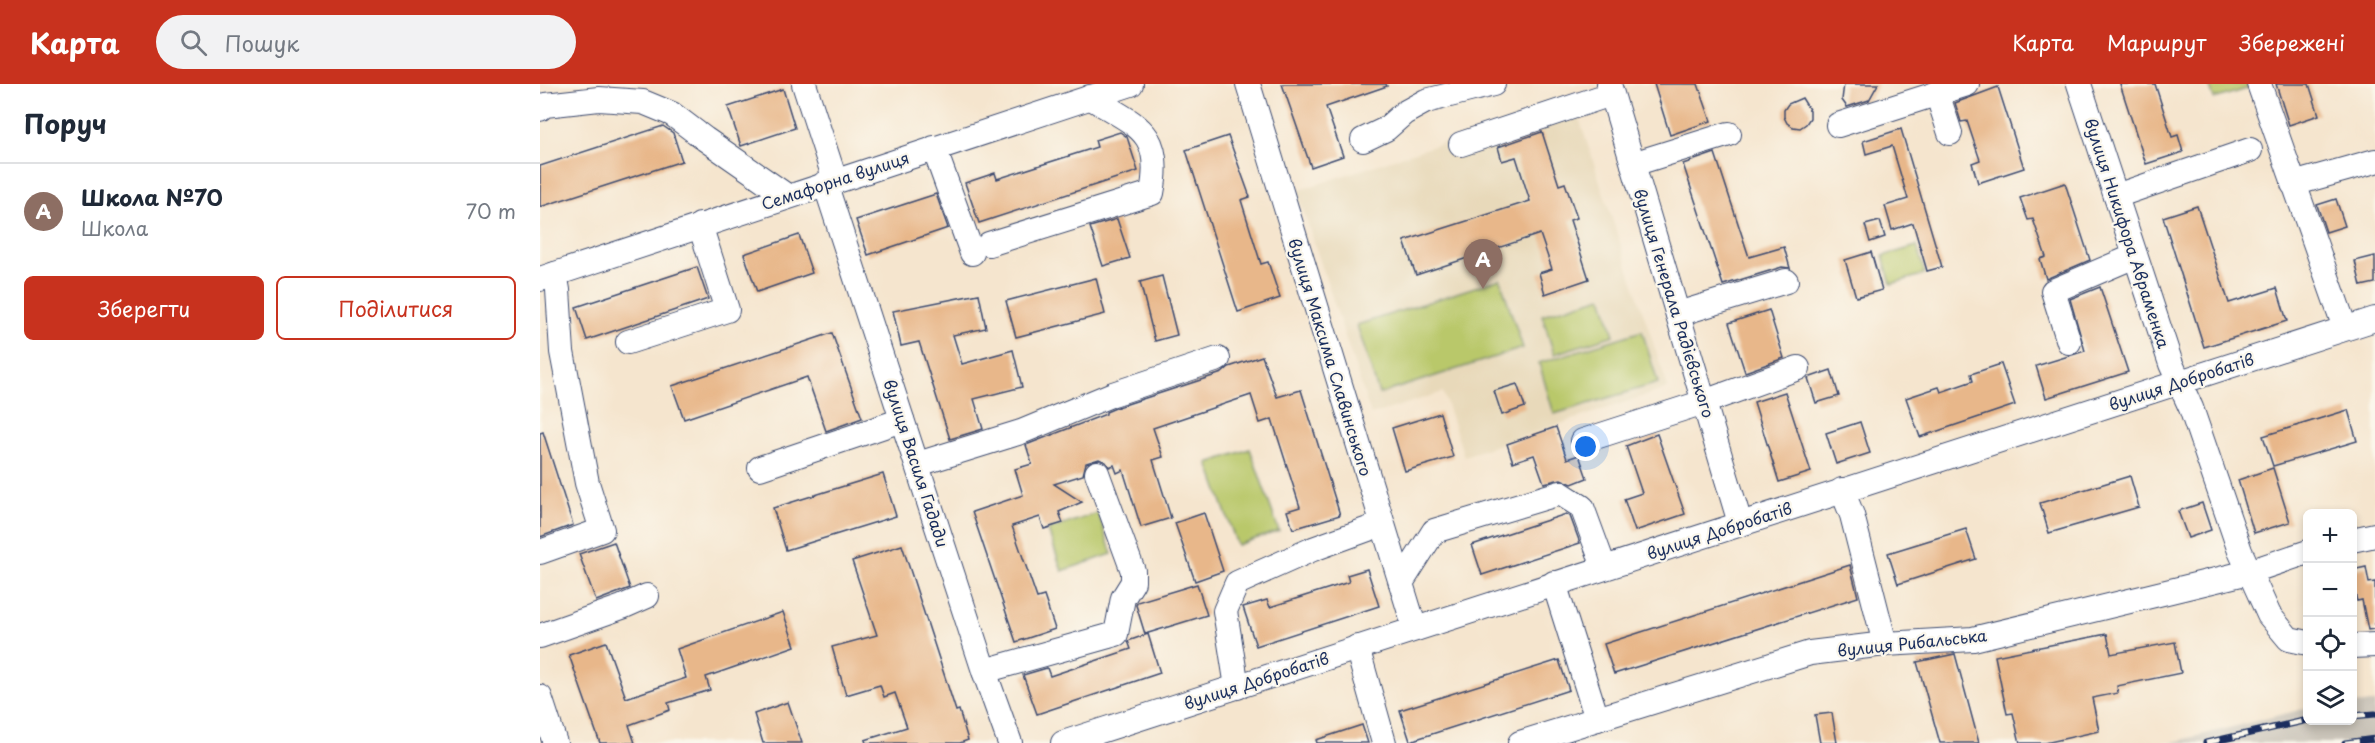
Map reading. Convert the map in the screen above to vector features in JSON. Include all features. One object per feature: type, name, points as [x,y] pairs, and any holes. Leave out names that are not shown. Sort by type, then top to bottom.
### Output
[{"type":"street","name":"вулиця Василя Гадади","points":[[804,84],[830,182],[903,420],[984,671],[1010,743]]},
{"type":"street","name":"вулиця Максима Славинського","points":[[1248,84],[1415,629]]},
{"type":"street","points":[[1363,140],[1386,129],[1404,113],[1426,101],[1493,84]]},
{"type":"street","points":[[1838,125],[1967,84]]},
{"type":"street","name":"вулиця Никифора Авраменка","points":[[2079,84],[2178,382],[2191,408],[2240,551],[2269,615],[2289,639],[2303,642]]},
{"type":"street","points":[[2259,84],[2345,328]]},
{"type":"street","name":"Семафорна вулиця","points":[[547,276],[1110,89]]},
{"type":"street","points":[[934,148],[980,249],[1152,193],[1156,174],[1149,139],[1143,130],[1129,119],[1110,89]]},
{"type":"street","points":[[1461,144],[1610,89]]},
{"type":"street","name":"вулиця Генерала Радієвського","points":[[1610,89],[1740,523]]},
{"type":"street","points":[[1937,93],[1950,133]]},
{"type":"street","points":[[540,109],[545,105],[599,99],[643,102],[672,114],[787,196]]},
{"type":"street","points":[[1633,164],[1730,134]]},
{"type":"street","points":[[2116,196],[2250,150]]},
{"type":"street","points":[[2293,184],[2375,162]]},
{"type":"street","points":[[628,342],[727,310],[700,225]]},
{"type":"street","points":[[2069,342],[2053,291],[2135,256]]},
{"type":"street","points":[[540,552],[603,530],[587,483],[562,352],[558,290],[547,276]]},
{"type":"street","points":[[1678,314],[1786,281]]},
{"type":"street","name":"вулиця Добробатів","points":[[1063,743],[2375,320]]},
{"type":"street","points":[[918,464],[1021,432],[1113,394],[1218,359]]},
{"type":"street","points":[[1583,441],[1704,402],[1798,368]]},
{"type":"street","points":[[760,468],[903,420]]},
{"type":"street","points":[[984,671],[1116,634],[1123,598],[1133,582],[1133,571],[1097,473]]},
{"type":"street","points":[[1842,490],[1886,644]]},
{"type":"street","points":[[1401,583],[1434,531],[1560,493],[1582,507],[1604,567]]},
{"type":"street","points":[[1237,687],[1225,611],[1237,583],[1313,549],[1382,524]]},
{"type":"street","points":[[2357,539],[2375,535]]},
{"type":"street","name":"вулиця Рибальська","points":[[1520,743],[1810,653],[1886,644],[1973,639],[2249,572],[2303,553]]},
{"type":"street","points":[[1554,584],[1597,719]]},
{"type":"street","points":[[540,636],[647,596]]},
{"type":"street","points":[[2357,646],[2375,645]]},
{"type":"street","points":[[1357,647],[1384,743]]},
{"type":"street","points":[[540,698],[555,743]]},
{"type":"shaded area","points":[[1573,100],[1668,388],[1464,456],[1443,392],[1371,415],[1297,191]]},
{"type":"shaded area","points":[[2375,703],[2375,743],[2170,743],[2303,709],[2303,725],[2357,725],[2357,704]]},
{"type":"green space","points":[[2209,84],[2251,84],[2252,87],[2214,99]]},
{"type":"green space","points":[[1917,246],[1925,274],[1891,284],[1883,256]]},
{"type":"green space","points":[[1500,279],[1523,348],[1379,394],[1357,325]]},
{"type":"green space","points":[[1602,297],[1614,335],[1554,354],[1542,315]]},
{"type":"green space","points":[[1642,331],[1658,383],[1554,414],[1539,363]]},
{"type":"green space","points":[[1250,449],[1279,531],[1237,545],[1208,463]]},
{"type":"green space","points":[[1098,513],[1112,554],[1062,571],[1048,530]]},
{"type":"building","points":[[1282,84],[1386,84],[1387,86],[1326,107],[1343,156],[1311,167]]},
{"type":"building","points":[[1654,84],[1698,84],[1711,121],[1670,135]]},
{"type":"building","points":[[1844,84],[1878,84],[1869,100],[1847,107],[1842,100]]},
{"type":"building","points":[[2120,84],[2155,84],[2172,137],[2178,135],[2183,152],[2146,164]]},
{"type":"building","points":[[2276,84],[2309,84],[2319,115],[2289,125]]},
{"type":"building","points":[[1998,87],[2024,168],[1978,183],[1972,163],[1980,160],[1967,121],[1961,122],[1955,103]]},
{"type":"building","points":[[783,89],[795,128],[741,146],[728,107]]},
{"type":"building","points":[[1802,98],[1810,111],[1810,118],[1800,128],[1793,127],[1787,123],[1784,110],[1788,104]]},
{"type":"building","points":[[663,126],[673,133],[682,161],[540,207],[540,166]]},
{"type":"building","points":[[1901,129],[1942,267],[1927,271],[1913,223],[1892,230],[1885,206],[1908,199],[1892,146],[1866,154],[1863,141]]},
{"type":"building","points":[[1120,132],[1127,137],[1138,171],[979,223],[965,183],[995,173],[997,179],[1097,147],[1095,140]]},
{"type":"building","points":[[1542,132],[1559,185],[1565,183],[1577,218],[1570,220],[1589,279],[1545,294],[1539,273],[1552,269],[1540,234],[1416,275],[1404,241],[1530,201],[1516,157],[1502,161],[1498,147]]},
{"type":"building","points":[[1228,136],[1250,197],[1241,200],[1261,264],[1268,262],[1280,298],[1238,312],[1186,150]]},
{"type":"building","points":[[1715,153],[1749,257],[1784,247],[1790,268],[1782,267],[1723,285],[1683,164]]},
{"type":"building","points":[[2065,183],[2090,260],[2046,279],[2040,259],[2046,257],[2033,219],[2028,220],[2020,198]]},
{"type":"building","points":[[936,194],[948,228],[868,255],[856,220]]},
{"type":"building","points":[[2336,199],[2345,226],[2326,232],[2317,205]]},
{"type":"building","points":[[2197,206],[2229,303],[2277,288],[2287,321],[2204,347],[2163,217]]},
{"type":"building","points":[[1117,219],[1130,258],[1103,266],[1090,227]]},
{"type":"building","points":[[1880,221],[1885,237],[1870,242],[1865,225]]},
{"type":"building","points":[[799,235],[812,273],[757,292],[744,254]]},
{"type":"building","points":[[1871,252],[1882,290],[1856,297],[1845,260]]},
{"type":"building","points":[[2375,256],[2375,283],[2361,286],[2355,261]]},
{"type":"building","points":[[697,267],[708,299],[587,340],[576,307]]},
{"type":"building","points":[[1162,276],[1177,335],[1155,341],[1140,282]]},
{"type":"building","points":[[1096,278],[1105,314],[1016,337],[1006,301]]},
{"type":"building","points":[[2100,287],[2128,372],[2046,398],[2036,366],[2085,351],[2070,299]]},
{"type":"building","points":[[979,294],[986,328],[953,335],[962,364],[1013,350],[1022,387],[974,399],[983,429],[950,439],[919,342],[901,346],[893,311]]},
{"type":"building","points":[[1769,310],[1784,358],[1745,372],[1729,323]]},
{"type":"building","points":[[832,333],[862,418],[826,431],[807,377],[684,419],[672,386]]},
{"type":"building","points":[[1262,356],[1277,397],[1301,390],[1340,515],[1293,529],[1287,511],[1300,507],[1272,419],[1260,423],[1251,395],[1153,428],[1163,457],[1153,460],[1171,518],[1141,527],[1123,470],[1117,473],[1114,465],[1109,467],[1106,462],[1099,459],[1086,463],[1083,475],[1054,484],[1082,502],[1059,512],[1063,523],[1044,529],[1040,517],[1012,526],[1037,598],[1044,596],[1055,629],[1016,642],[972,512],[1023,495],[1015,469],[1032,464],[1026,445],[1106,414],[1118,407],[1222,373],[1229,367]]},
{"type":"building","points":[[2001,364],[2015,405],[1920,437],[1906,398],[1939,387],[1941,392],[1973,381],[1971,374]]},
{"type":"building","points":[[1831,370],[1839,396],[1816,403],[1808,378]]},
{"type":"building","points":[[1517,384],[1525,407],[1502,415],[1494,391]]},
{"type":"building","points":[[1785,392],[1811,472],[1779,482],[1754,402]]},
{"type":"building","points":[[2348,410],[2357,441],[2273,466],[2263,436]]},
{"type":"building","points":[[1440,413],[1453,457],[1405,471],[1392,428]]},
{"type":"building","points":[[1860,422],[1870,453],[1836,464],[1826,433]]},
{"type":"building","points":[[1556,427],[1567,459],[1579,455],[1587,478],[1572,484],[1561,479],[1544,483],[1534,455],[1513,462],[1507,444]]},
{"type":"building","points":[[543,432],[573,525],[540,537],[540,433]]},
{"type":"building","points":[[1657,434],[1685,514],[1635,531],[1624,499],[1642,493],[1626,446]]},
{"type":"building","points":[[2273,468],[2290,522],[2254,533],[2238,480]]},
{"type":"building","points":[[883,474],[896,516],[786,550],[773,508]]},
{"type":"building","points":[[2130,476],[2139,507],[2049,533],[2040,503]]},
{"type":"building","points":[[2202,503],[2211,530],[2188,538],[2178,511]]},
{"type":"building","points":[[1204,513],[1223,571],[1195,581],[1175,523]]},
{"type":"building","points":[[1566,514],[1570,516],[1580,543],[1482,575],[1472,545]]},
{"type":"building","points":[[1966,529],[1976,559],[1898,584],[1888,553]]},
{"type":"building","points":[[614,542],[630,588],[596,601],[579,554]]},
{"type":"building","points":[[902,545],[956,711],[959,710],[968,740],[960,743],[866,743],[865,740],[907,727],[895,693],[884,697],[880,685],[846,695],[832,647],[877,635],[852,561]]},
{"type":"building","points":[[1850,565],[1858,597],[1614,674],[1604,644]]},
{"type":"building","points":[[2366,567],[2369,583],[2375,582],[2375,629],[2368,630],[2362,600],[2357,601],[2357,569]]},
{"type":"building","points":[[1367,569],[1379,606],[1256,646],[1243,607],[1267,600],[1270,607],[1349,582],[1347,575]]},
{"type":"building","points":[[1197,584],[1207,615],[1145,634],[1137,602]]},
{"type":"building","points":[[783,612],[795,646],[706,677],[710,690],[668,703],[670,710],[629,725],[635,743],[600,743],[569,655],[606,642],[626,698],[686,678],[677,649]]},
{"type":"building","points":[[1148,634],[1160,673],[1037,714],[1023,675],[1047,668],[1050,676],[1131,649],[1128,641]]},
{"type":"building","points":[[2107,634],[2111,654],[2175,642],[2181,673],[2117,686],[2118,693],[2092,698],[2099,731],[2045,743],[2020,743],[2013,713],[2007,714],[1995,656]]},
{"type":"building","points":[[1955,654],[1979,743],[1940,743],[1917,662]]},
{"type":"building","points":[[1559,660],[1569,690],[1410,741],[1400,710]]},
{"type":"building","points":[[788,702],[802,743],[763,743],[754,714]]},
{"type":"building","points":[[1832,713],[1837,743],[1820,743],[1815,715]]},
{"type":"building","points":[[1362,725],[1368,743],[1317,743],[1316,740]]},
{"type":"railway","points":[[2357,716],[2375,714]]},
{"type":"railway","points":[[2206,743],[2303,721]]},
{"type":"railway","points":[[2345,743],[2375,739]]},
{"type":"place","name":"Школа №70","points":[[1483,289]]}]
